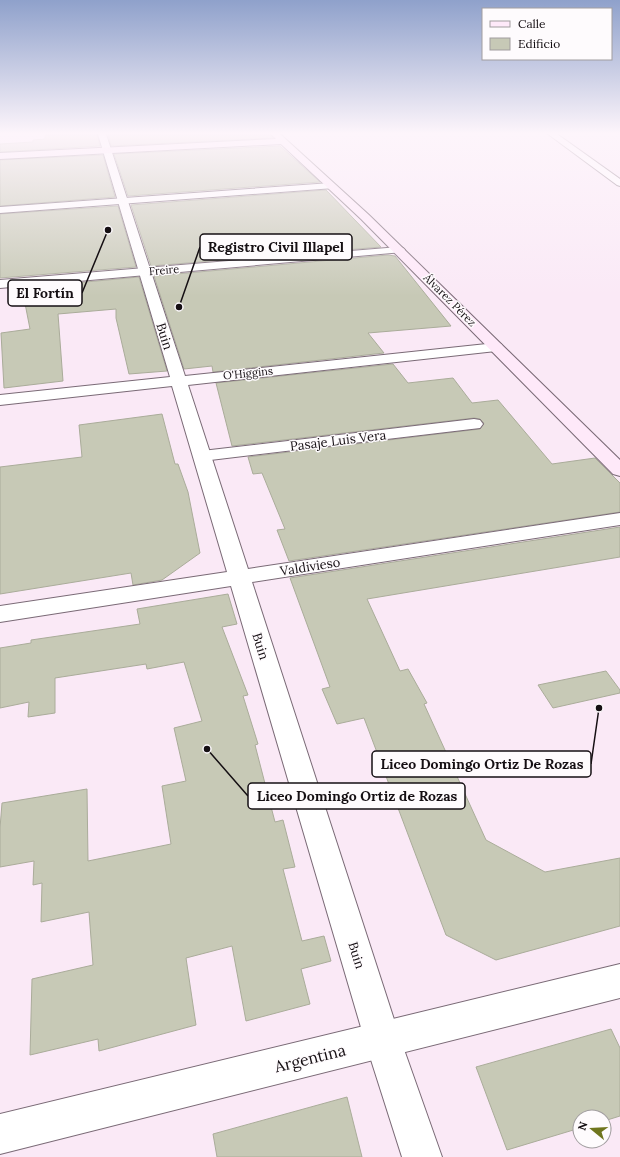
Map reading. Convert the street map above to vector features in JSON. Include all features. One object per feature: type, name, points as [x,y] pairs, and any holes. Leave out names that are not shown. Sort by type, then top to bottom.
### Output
[{"type":"main road","name":"Álvarez Pérez","points":[[333,188],[365,216],[620,470]]},
{"type":"street","name":"Buin","points":[[119,188],[239,577],[422,1157]]},
{"type":"street","points":[[0,210],[303,188]]},
{"type":"street","name":"Freire","points":[[0,284],[399,250]]},
{"type":"street","name":"O'Higgins","points":[[0,400],[496,347]]},
{"type":"street","name":"Pasaje Luis Vera","points":[[202,456],[474,424]]},
{"type":"street","name":"Valdivieso","points":[[0,614],[620,519]]},
{"type":"street","name":"Argentina","points":[[0,1134],[620,981]]},
{"type":"building","points":[[0,188],[112,188],[115,197],[0,206]]},
{"type":"building","points":[[125,188],[238,188],[128,196]]},
{"type":"building","points":[[326,190],[381,247],[151,266],[131,205]]},
{"type":"building","points":[[118,206],[136,267],[0,278],[0,214]]},
{"type":"building","points":[[388,255],[395,256],[451,326],[368,333],[384,353],[213,372],[212,366],[184,369],[154,276]]},
{"type":"building","points":[[139,277],[167,371],[129,374],[116,318],[116,309],[58,314],[63,381],[4,388],[1,333],[30,329],[22,288]]},
{"type":"building","points":[[393,364],[408,383],[453,378],[472,403],[498,400],[552,464],[595,458],[620,483],[620,512],[289,561],[277,530],[285,529],[262,473],[253,474],[248,457],[480,429],[484,423],[480,419],[474,418],[232,446],[216,383]]},
{"type":"building","points":[[162,414],[175,464],[178,464],[188,492],[200,553],[162,580],[133,585],[131,573],[0,594],[0,467],[82,457],[79,425]]},
{"type":"building","points":[[620,527],[620,557],[367,599],[400,671],[408,669],[427,703],[424,704],[486,840],[545,872],[620,858],[620,926],[496,960],[446,935],[364,718],[337,724],[322,689],[330,687],[290,578]]},
{"type":"building","points":[[228,594],[237,624],[222,627],[248,695],[243,696],[258,744],[255,745],[275,822],[283,820],[295,867],[283,869],[302,941],[324,936],[331,961],[301,969],[310,1004],[246,1021],[232,946],[186,958],[196,1025],[99,1051],[98,1039],[30,1055],[32,979],[93,965],[89,912],[41,922],[42,883],[33,885],[34,861],[0,867],[0,828],[2,803],[87,789],[88,861],[171,844],[162,786],[186,781],[174,728],[202,721],[184,662],[147,669],[146,664],[55,678],[55,713],[28,717],[29,702],[0,708],[0,648],[31,643],[31,640],[140,624],[137,609]]},
{"type":"building","points":[[606,671],[620,690],[620,693],[553,708],[538,685]]},
{"type":"building","points":[[611,1029],[620,1048],[620,1116],[612,1118],[612,1109],[572,1109],[572,1130],[507,1150],[476,1067]]},
{"type":"building","points":[[347,1097],[362,1157],[217,1157],[213,1134]]},
{"type":"place","name":"El Fortín","points":[[108,230]]},
{"type":"place","name":"Registro Civil Illapel","points":[[179,307]]},
{"type":"place","name":"Liceo Domingo Ortiz De Rozas","points":[[599,708]]},
{"type":"place","name":"Liceo Domingo Ortiz de Rozas","points":[[207,749]]}]
